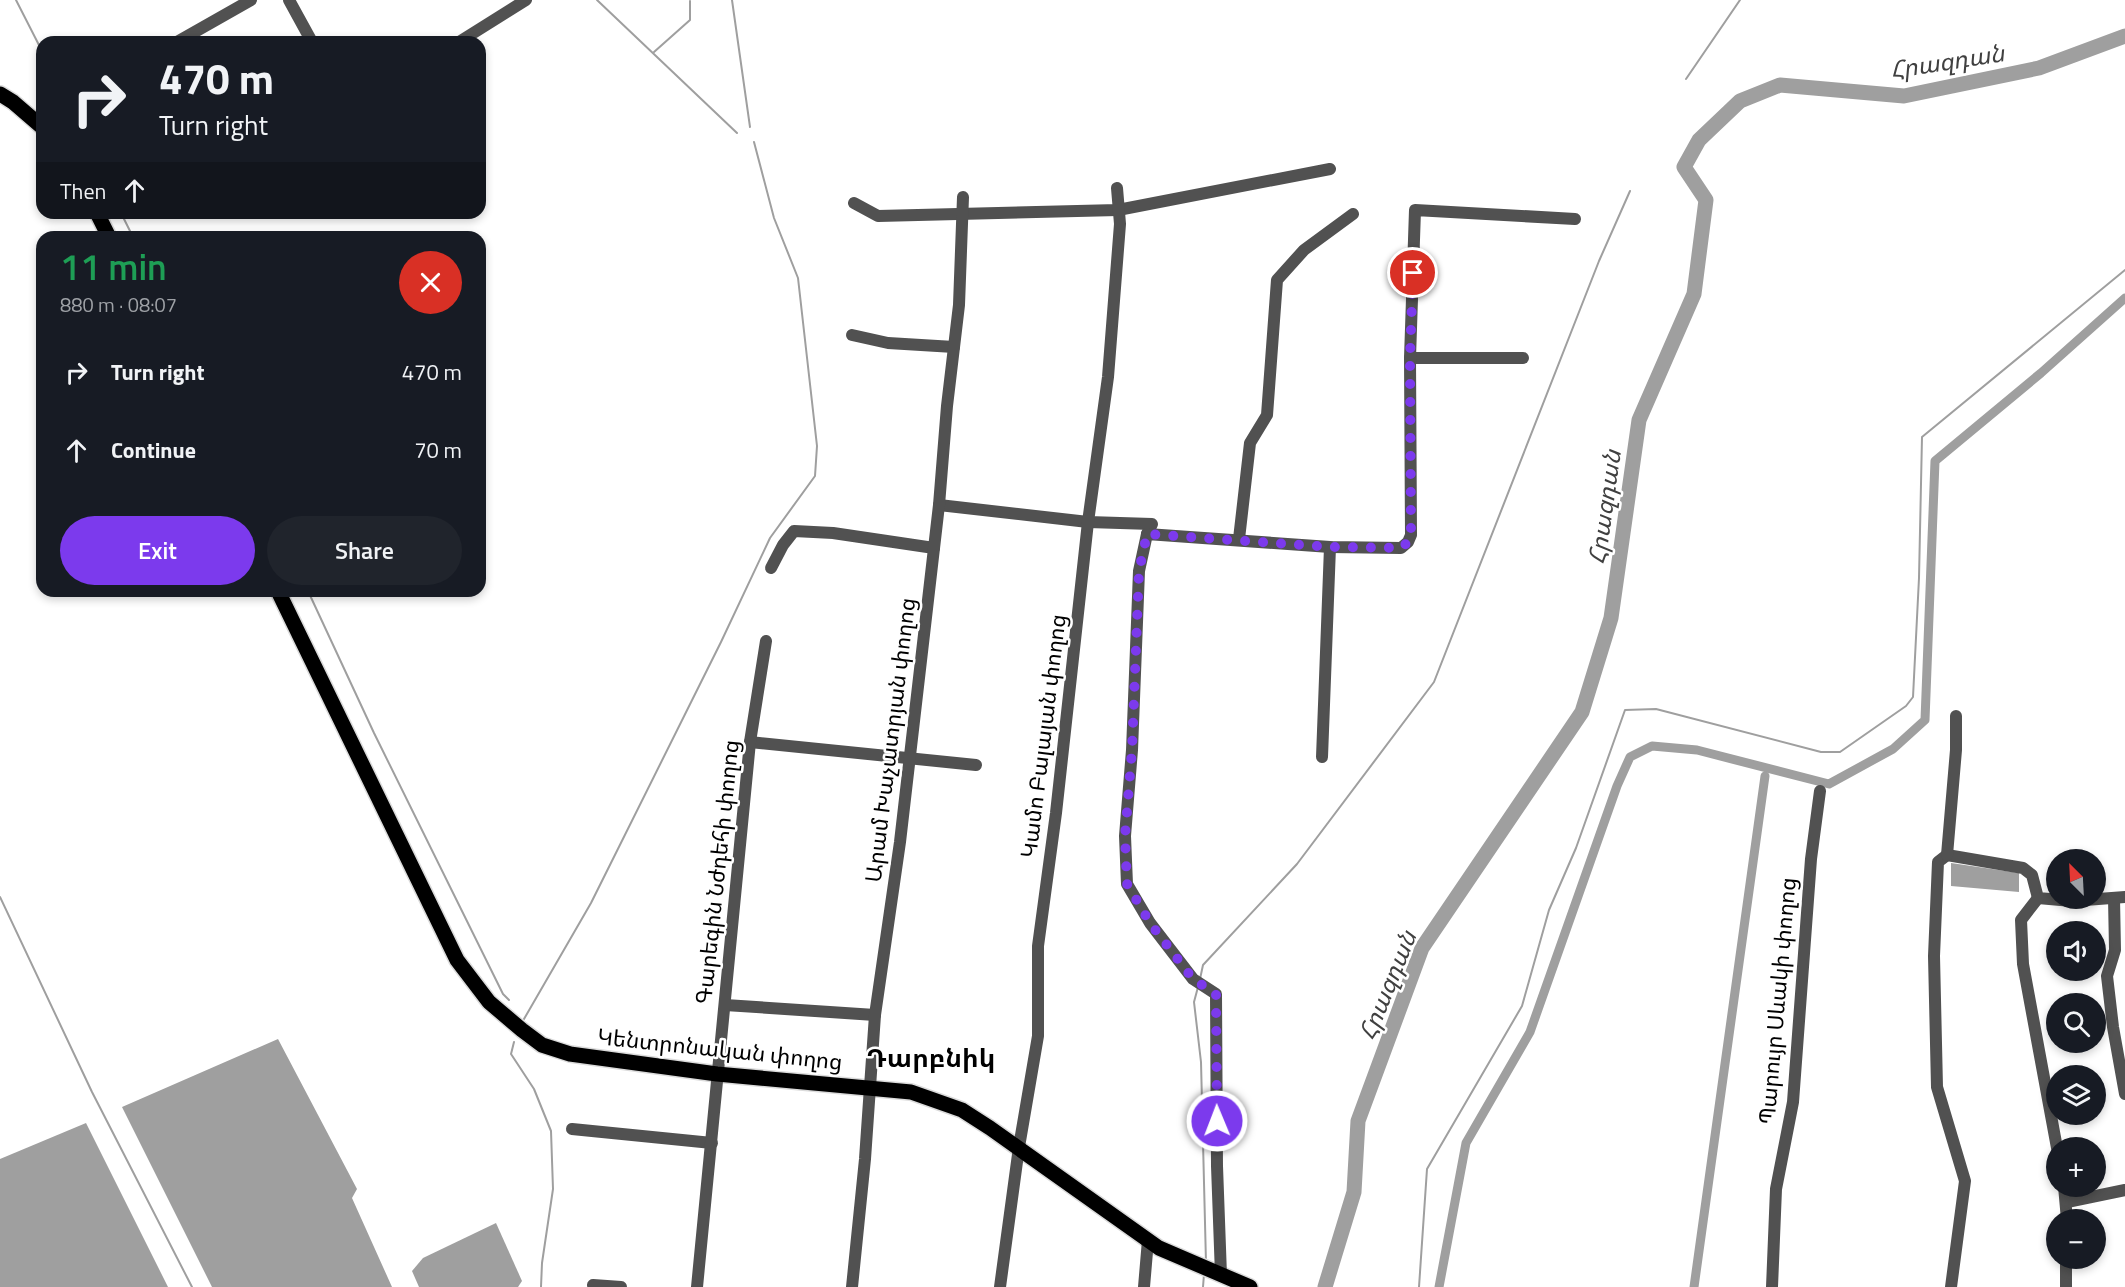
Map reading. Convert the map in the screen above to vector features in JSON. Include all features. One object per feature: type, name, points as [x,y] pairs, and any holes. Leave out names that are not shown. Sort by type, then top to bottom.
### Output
[{"type":"main road","points":[[0,94],[36,122]]},
{"type":"main road","name":"Կենտրոնական փողոց","points":[[281,597],[457,960],[483,995],[542,1045],[570,1054],[717,1074],[911,1092],[948,1104],[962,1110],[1019,1147],[1148,1240],[1216,1274],[1250,1287]]},
{"type":"street","points":[[188,36],[251,0]]},
{"type":"street","points":[[289,0],[309,36]]},
{"type":"street","points":[[468,36],[525,0]]},
{"type":"street","points":[[854,203],[878,216],[1118,210],[1330,169]]},
{"type":"street","name":"Կամո Բալայան փողոց","points":[[1000,1287],[1019,1147],[1038,1036],[1038,946],[1074,661],[1088,522],[1108,376],[1120,224],[1117,188]]},
{"type":"street","name":"Արամ Խաչատրյան փողոց","points":[[852,1287],[865,1159],[875,1015],[900,842],[939,505],[959,305],[963,198]]},
{"type":"street","points":[[1147,534],[1330,547],[1401,548],[1408,542],[1411,524],[1410,358],[1415,210],[1575,219]]},
{"type":"street","points":[[1239,539],[1250,443],[1267,414],[1277,280],[1304,250],[1353,214]]},
{"type":"street","points":[[852,335],[888,343],[954,347]]},
{"type":"street","points":[[1410,358],[1523,358]]},
{"type":"street","points":[[939,505],[1088,522],[1152,524],[1147,534],[1139,571],[1132,750],[1125,836],[1127,884],[1150,923],[1193,979],[1216,994],[1216,1274]]},
{"type":"street","points":[[771,568],[783,545],[794,531],[833,533],[934,548]]},
{"type":"street","points":[[1322,757],[1330,547]]},
{"type":"street","name":"Գարեգին Նժդեհի փողոց","points":[[697,1287],[750,742],[766,641]]},
{"type":"street","points":[[1951,1287],[1965,1181],[1937,1087],[1935,934],[1938,862],[1947,855],[1956,750],[1956,716]]},
{"type":"street","points":[[750,742],[976,765]]},
{"type":"street","name":"Պարույր Սևակի փողոց","points":[[1772,1287],[1776,1189],[1793,1102],[1811,859],[1820,791]]},
{"type":"street","points":[[1947,855],[2023,868],[2032,875],[2038,898]]},
{"type":"street","points":[[2038,898],[2072,901],[2119,898],[2115,950],[2107,976],[2125,1094]]},
{"type":"street","points":[[2038,898],[2021,920],[2024,964],[2055,1137]]},
{"type":"street","points":[[725,1005],[875,1015]]},
{"type":"street","points":[[572,1129],[712,1143]]},
{"type":"street","points":[[2067,1202],[2125,1190]]},
{"type":"street","points":[[2066,1197],[2067,1209]]},
{"type":"street","points":[[1144,1287],[1148,1240]]},
{"type":"street","points":[[2066,1269],[2066,1287]]},
{"type":"street","points":[[593,1285],[621,1287]]},
{"type":"shaded area","points":[[1951,863],[2019,873],[2019,892],[1951,886]]},
{"type":"shaded area","points":[[278,1039],[357,1189],[352,1198],[392,1287],[212,1287],[122,1107]]},
{"type":"shaded area","points":[[86,1123],[168,1287],[0,1287],[0,1159]]},
{"type":"shaded area","points":[[496,1223],[522,1281],[518,1287],[419,1287],[412,1271],[423,1258]]},
{"type":"waterway","points":[[16,0],[36,39]]},
{"type":"waterway","points":[[597,0],[737,133]]},
{"type":"waterway","points":[[732,0],[750,127]]},
{"type":"waterway","points":[[1686,79],[1740,0]]},
{"type":"waterway","points":[[654,52],[690,20],[690,1]]},
{"type":"waterway","name":"Հրազդան","points":[[1325,1287],[1354,1192],[1358,1121],[1422,948],[1582,712],[1611,618],[1639,420],[1694,294],[1706,200],[1684,167],[1699,140],[1740,101],[1780,85],[1904,96],[2039,68],[2125,36]]},
{"type":"waterway","points":[[524,1019],[591,903],[770,538],[815,476],[817,446],[798,278],[774,218],[754,142]]},
{"type":"waterway","points":[[1200,979],[1203,965],[1297,864],[1434,682],[1599,261],[1630,191]]},
{"type":"waterway","points":[[124,219],[130,231]]},
{"type":"waterway","points":[[1419,1287],[1427,1169],[1522,1006],[1549,910],[1576,848],[1625,710],[1656,709],[1821,752],[1840,752],[1906,706],[1913,697],[1919,578],[1922,437],[2125,270]]},
{"type":"waterway","points":[[1439,1287],[1466,1143],[1530,1032],[1617,786],[1630,757],[1652,746],[1697,750],[1829,784],[1893,749],[1925,720],[1935,461],[2041,373],[2125,298]]},
{"type":"waterway","points":[[311,597],[374,733],[503,994],[509,1000]]},
{"type":"waterway","points":[[1694,1287],[1765,776]]},
{"type":"waterway","points":[[0,897],[92,1092],[192,1287]]},
{"type":"waterway","points":[[1198,987],[1194,1002],[1201,1062],[1206,1263]]},
{"type":"waterway","points":[[514,1042],[511,1054],[534,1089],[551,1131],[553,1189],[542,1263],[541,1287]]},
{"type":"waterway","points":[[1203,1287],[1204,1274]]},
{"type":"district","name":"Դարբնիկ","points":[[931,1057]]},
{"type":"route","points":[[1217,1121],[1216,994],[1193,979],[1150,923],[1127,884],[1125,836],[1132,750],[1139,571],[1147,534],[1330,547],[1401,548],[1408,542],[1411,535],[1410,358],[1413,273]]}]
